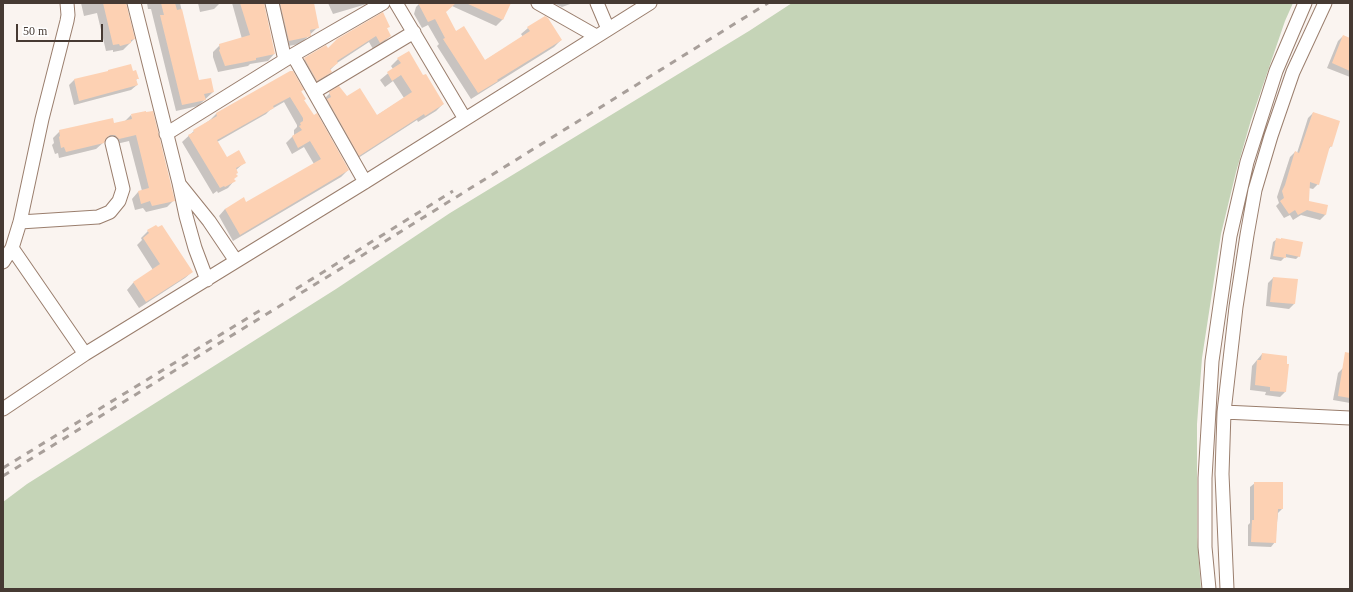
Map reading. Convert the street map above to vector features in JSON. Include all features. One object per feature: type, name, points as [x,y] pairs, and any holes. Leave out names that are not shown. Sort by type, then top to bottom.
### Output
[{"type":"street","points":[[3,262],[12,248],[20,222],[45,106],[67,21],[67,3]]},
{"type":"street","points":[[134,3],[190,233],[207,280]]},
{"type":"street","points":[[272,3],[289,57],[314,92],[365,182]]},
{"type":"street","points":[[166,134],[289,57],[383,3]]},
{"type":"street","points":[[396,3],[465,119]]},
{"type":"street","points":[[538,3],[596,36]]},
{"type":"street","points":[[597,3],[606,23]]},
{"type":"street","points":[[606,3],[606,23]]},
{"type":"street","points":[[3,409],[85,354],[365,182],[596,36],[606,23],[650,3]]},
{"type":"street","points":[[1209,589],[1205,548],[1205,478],[1212,361],[1230,236],[1248,162],[1276,71],[1305,3]]},
{"type":"street","points":[[1227,589],[1222,474],[1224,412],[1236,307],[1255,190],[1271,136],[1293,72],[1325,3]]},
{"type":"street","points":[[314,92],[414,32]]},
{"type":"street","points":[[20,222],[98,217],[110,212],[119,201],[122,189],[112,143]]},
{"type":"street","points":[[179,184],[209,222],[236,261]]},
{"type":"street","points":[[12,248],[85,354]]},
{"type":"street","points":[[1224,412],[1350,418]]},
{"type":"green space","points":[[792,3],[1293,3],[1285,21],[1251,120],[1236,172],[1221,234],[1202,358],[1197,424],[1197,537],[1201,589],[3,589],[3,502],[27,484],[336,289],[450,213],[749,31]]},
{"type":"building","points":[[103,3],[126,3],[135,39],[131,40],[131,43],[120,46],[119,44],[113,45]]},
{"type":"building","points":[[161,3],[175,3],[177,10],[182,9],[199,80],[211,78],[214,92],[204,94],[206,100],[182,105],[160,15],[164,15]]},
{"type":"building","points":[[240,3],[264,3],[275,54],[256,58],[256,60],[225,66],[219,50],[219,44],[250,35]]},
{"type":"building","points":[[280,3],[314,3],[319,28],[310,30],[311,36],[289,41]]},
{"type":"building","points":[[418,3],[456,3],[446,12],[456,31],[464,26],[485,60],[530,31],[527,27],[545,16],[548,18],[562,40],[478,93],[443,39],[445,38],[435,19],[428,22]]},
{"type":"building","points":[[466,3],[511,3],[503,20]]},
{"type":"building","points":[[383,12],[390,27],[387,28],[391,36],[380,43],[376,36],[337,61],[338,63],[330,69],[332,72],[317,81],[304,58],[326,45],[328,48],[337,39]]},
{"type":"building","points":[[1343,35],[1350,38],[1350,71],[1332,63]]},
{"type":"building","points":[[409,51],[423,75],[426,74],[444,104],[425,116],[424,114],[359,156],[327,99],[331,97],[329,92],[339,86],[347,96],[360,88],[377,115],[412,92],[401,75],[392,81],[387,72],[401,63],[397,58]]},
{"type":"building","points":[[131,64],[133,71],[136,70],[139,79],[136,79],[138,85],[79,101],[74,79]]},
{"type":"building","points":[[290,71],[293,71],[304,90],[301,91],[306,99],[304,100],[314,115],[317,113],[349,170],[240,235],[225,209],[244,197],[246,202],[321,159],[310,141],[298,148],[292,136],[302,130],[299,126],[303,121],[303,118],[290,97],[273,106],[274,108],[217,140],[227,157],[239,150],[246,163],[236,168],[238,173],[236,174],[238,176],[234,179],[236,181],[220,188],[188,135],[194,132],[193,130],[217,116],[216,113]]},
{"type":"building","points":[[153,111],[175,201],[152,206],[150,201],[141,204],[138,191],[149,188],[136,135],[119,139],[115,135],[110,135],[106,138],[104,143],[66,152],[64,147],[61,148],[59,137],[59,130],[113,118],[114,123],[132,119],[131,114]]},
{"type":"building","points":[[1313,112],[1340,121],[1332,147],[1330,146],[1319,185],[1310,182],[1309,201],[1328,205],[1326,215],[1307,210],[1298,215],[1295,210],[1289,214],[1280,201],[1284,198],[1282,191],[1295,151],[1299,153]]},
{"type":"building","points":[[156,225],[158,227],[162,225],[193,272],[146,302],[133,282],[160,264],[143,238],[149,233],[147,230]]},
{"type":"building","points":[[1276,238],[1303,242],[1300,257],[1286,254],[1286,258],[1273,256]]},
{"type":"building","points":[[1273,277],[1298,279],[1295,304],[1270,302]]},
{"type":"building","points":[[1345,352],[1350,353],[1350,398],[1338,396]]},
{"type":"building","points":[[1262,353],[1287,356],[1287,364],[1289,364],[1286,392],[1270,391],[1270,387],[1255,385],[1257,360],[1261,360]]},
{"type":"building","points":[[1254,482],[1283,482],[1283,509],[1278,509],[1276,543],[1251,542],[1252,520],[1254,520]]},
{"type":"railway","points":[[3,476],[384,242],[768,3]]},
{"type":"railway","points":[[296,289],[453,191]]},
{"type":"railway","points":[[3,468],[264,308]]}]
